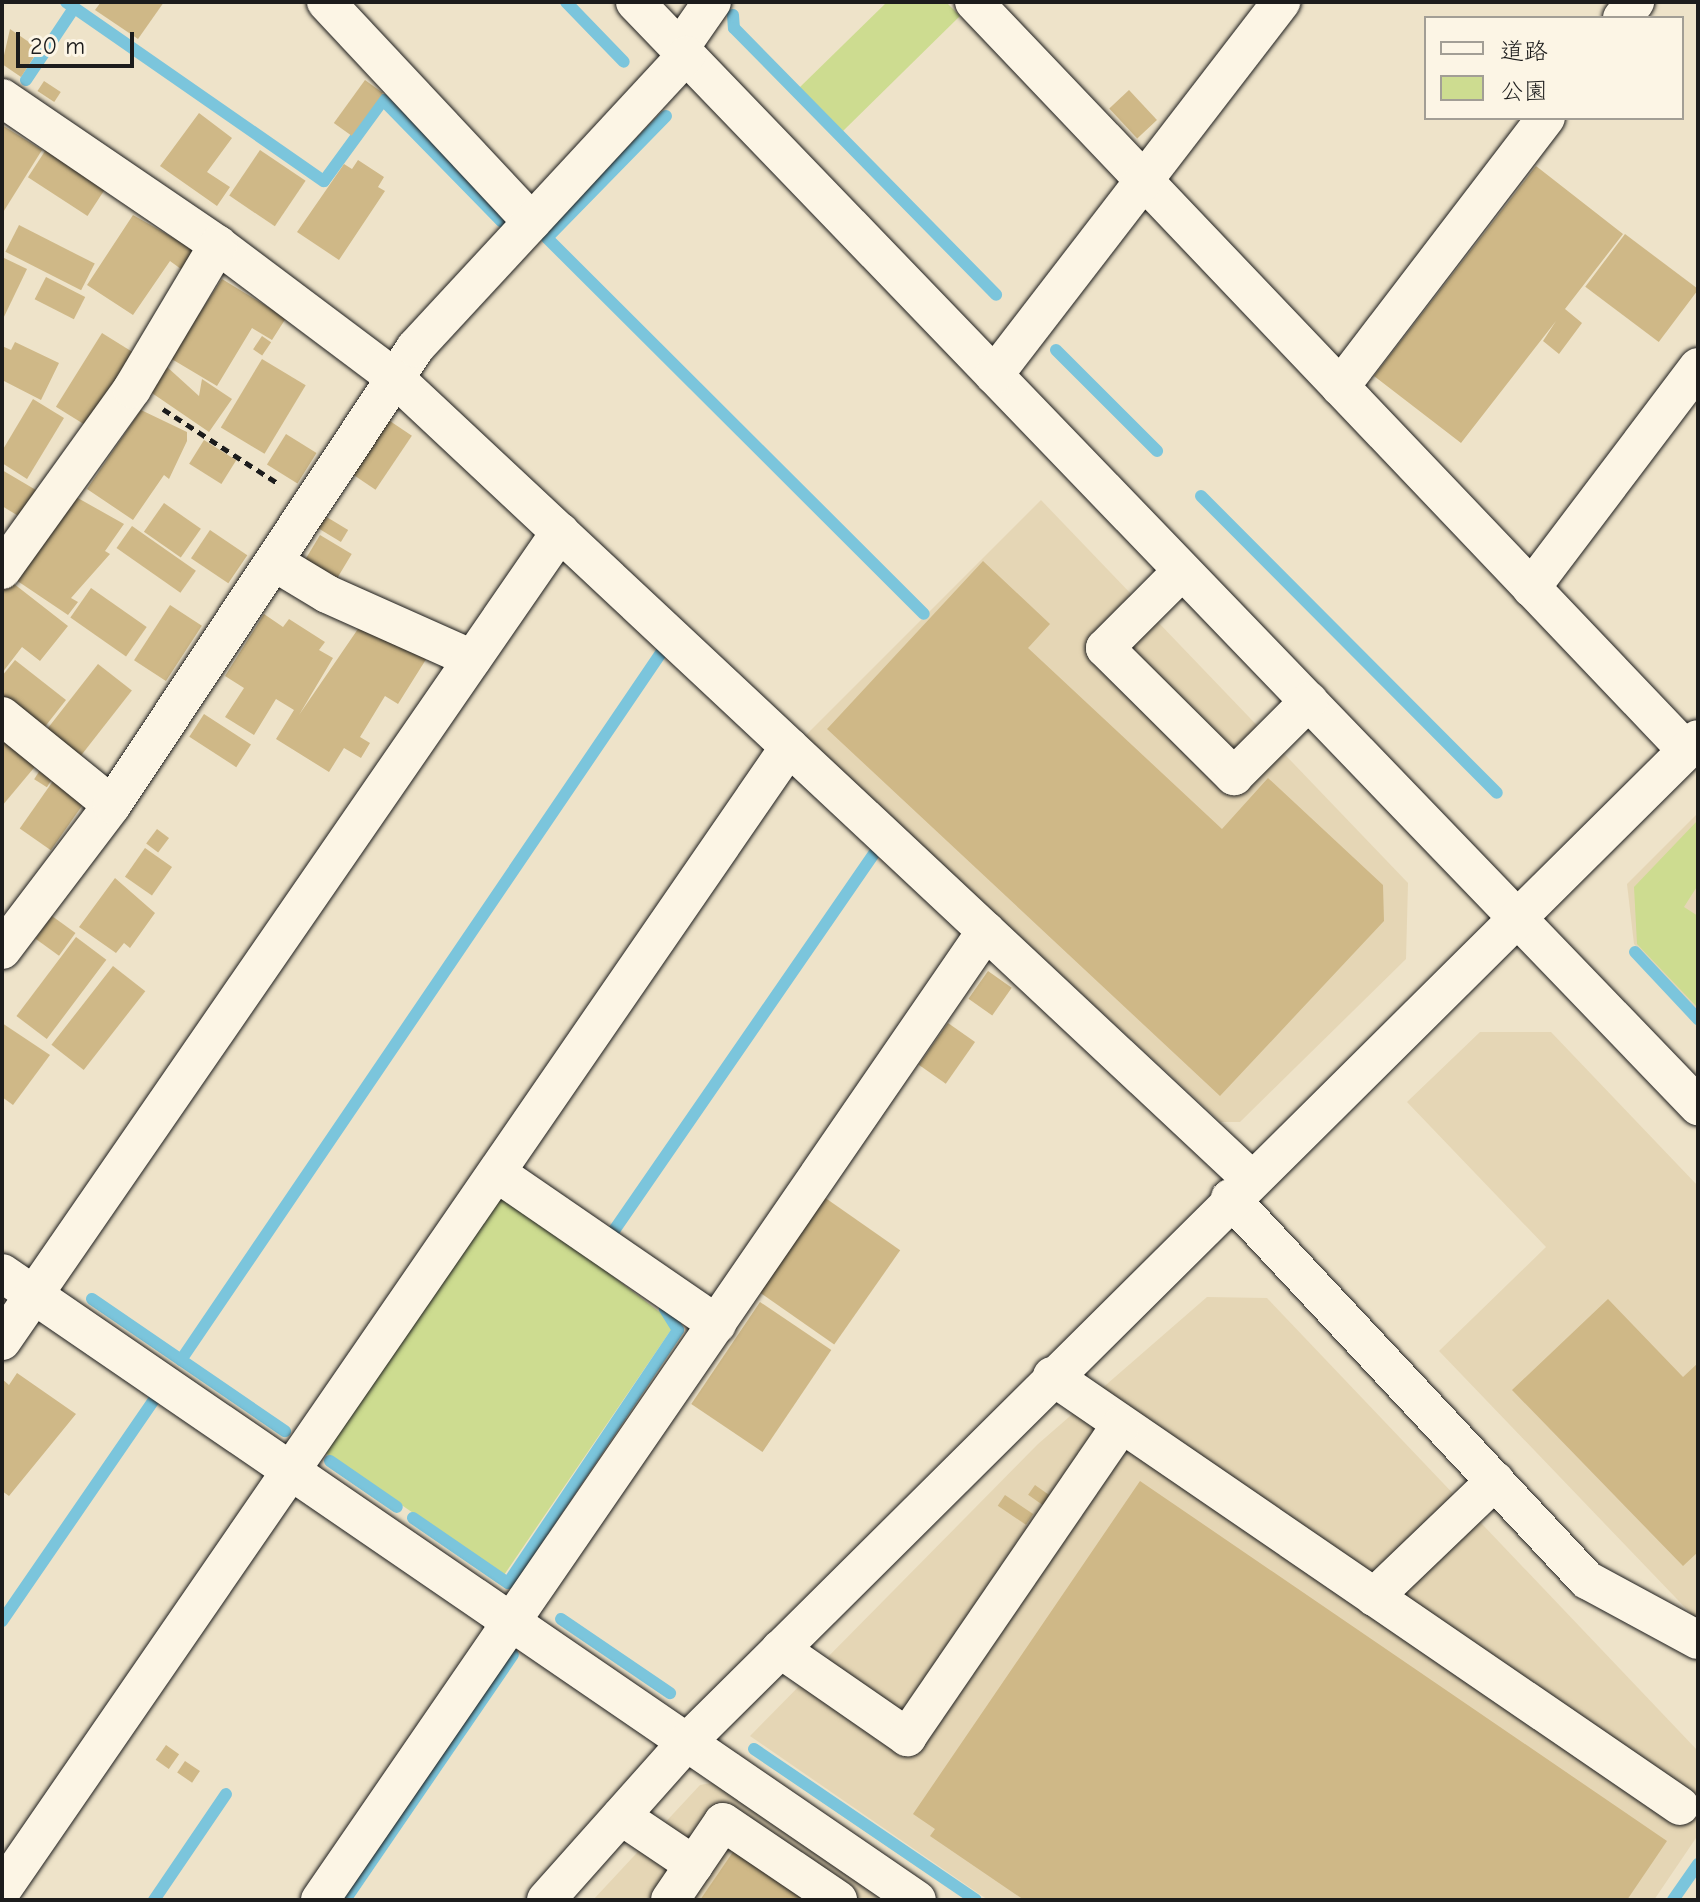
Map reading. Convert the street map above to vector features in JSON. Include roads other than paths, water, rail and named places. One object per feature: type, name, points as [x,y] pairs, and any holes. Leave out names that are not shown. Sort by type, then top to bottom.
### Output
[{"type":"street","points":[[326,2],[532,222]]},
{"type":"street","points":[[635,2],[1698,1106]]},
{"type":"street","points":[[2,950],[112,805],[395,378],[683,52],[712,2]]},
{"type":"street","points":[[546,1900],[687,1742],[1240,1188],[1692,744],[1531,588],[974,2]]},
{"type":"street","points":[[994,375],[1141,178],[1281,2]]},
{"type":"street","points":[[2,98],[218,245],[395,378],[986,931],[1240,1188],[1495,1481],[1587,1580],[1698,1640]]},
{"type":"street","points":[[1340,387],[1544,120]]},
{"type":"street","points":[[2,570],[132,389],[218,245]]},
{"type":"street","points":[[1531,588],[1698,367]]},
{"type":"street","points":[[2,1341],[560,532]]},
{"type":"street","points":[[274,562],[327,594],[472,659]]},
{"type":"street","points":[[1182,571],[1105,648],[1234,776],[1309,701]]},
{"type":"street","points":[[2,716],[112,805]]},
{"type":"street","points":[[2,1890],[789,747]]},
{"type":"street","points":[[320,1900],[986,931]]},
{"type":"street","points":[[497,1173],[717,1324]]},
{"type":"street","points":[[2,1273],[917,1900]]},
{"type":"street","points":[[1052,1376],[1680,1806]]},
{"type":"street","points":[[780,1649],[907,1737],[1121,1425]]},
{"type":"street","points":[[1374,1597],[1495,1481]]},
{"type":"street","points":[[621,1816],[694,1865]]},
{"type":"street","points":[[670,1900],[723,1822],[838,1900]]},
{"type":"waterway","points":[[66,2],[324,181],[383,100],[502,222]]},
{"type":"waterway","points":[[566,2],[624,62]]},
{"type":"waterway","points":[[26,80],[74,8]]},
{"type":"waterway","points":[[733,15],[734,28],[996,295]]},
{"type":"waterway","points":[[666,116],[547,238],[924,614]]},
{"type":"waterway","points":[[1056,350],[1157,451]]},
{"type":"waterway","points":[[1201,496],[1497,793]]},
{"type":"waterway","points":[[181,1360],[661,653]]},
{"type":"waterway","points":[[613,1232],[874,854]]},
{"type":"waterway","points":[[1635,952],[1698,1019]]},
{"type":"waterway","points":[[92,1299],[285,1431]]},
{"type":"waterway","points":[[413,1518],[508,1583],[678,1330],[665,1309]]},
{"type":"waterway","points":[[2,1621],[154,1400]]},
{"type":"waterway","points":[[330,1461],[397,1507]]},
{"type":"waterway","points":[[561,1619],[670,1693]]},
{"type":"waterway","points":[[345,1900],[513,1655]]},
{"type":"waterway","points":[[754,1749],[976,1900]]},
{"type":"waterway","points":[[154,1900],[226,1794]]},
{"type":"waterway","points":[[1673,1900],[1698,1864]]}]
